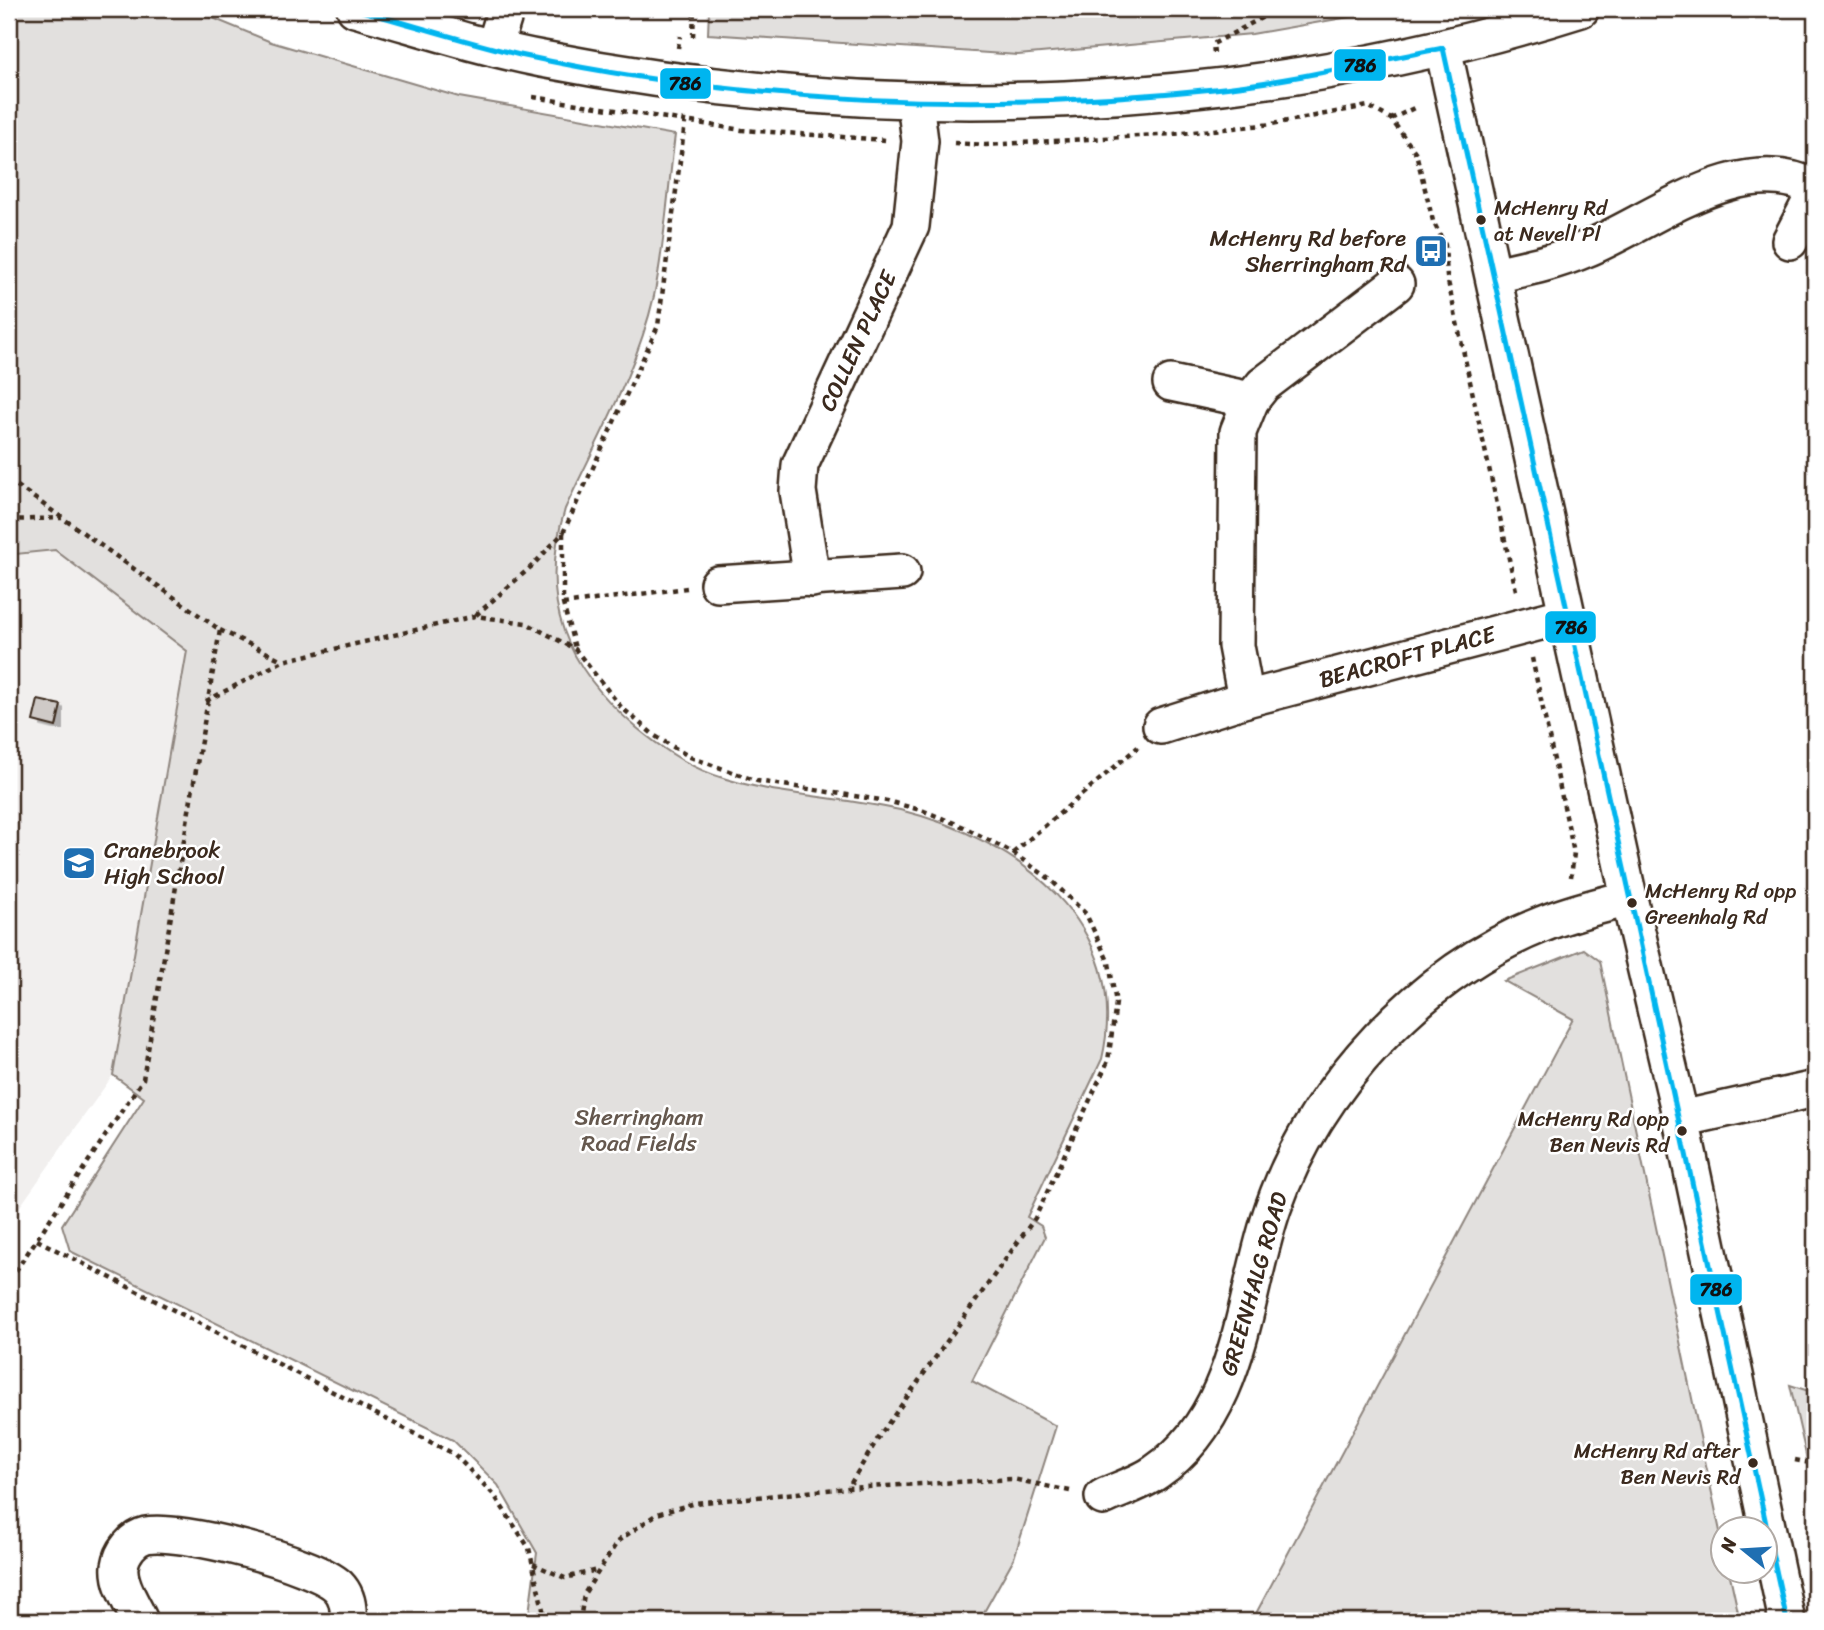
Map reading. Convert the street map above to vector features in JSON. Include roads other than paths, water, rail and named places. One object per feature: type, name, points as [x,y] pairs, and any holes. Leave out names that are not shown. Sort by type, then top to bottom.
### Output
[{"type":"street","points":[[355,9],[543,59],[761,90],[915,102],[1079,99],[1216,89],[1443,48],[1581,9]]},
{"type":"street","points":[[494,48],[506,9]]},
{"type":"street","points":[[1443,48],[1629,898],[1681,1119],[1787,1621]]},
{"type":"street","name":"COLLEN PLACE","points":[[811,579],[799,491],[800,465],[911,226],[920,141],[915,102]]},
{"type":"street","points":[[1493,275],[1544,265],[1588,248],[1688,197],[1722,186],[1778,176],[1800,180],[1815,191],[1790,241]]},
{"type":"street","points":[[1246,699],[1236,646],[1238,432],[1251,400],[1274,375],[1396,284]]},
{"type":"street","points":[[1171,383],[1251,400]]},
{"type":"street","points":[[718,584],[902,572]]},
{"type":"street","name":"BEACROFT PLACE","points":[[1161,726],[1246,699],[1567,615]]},
{"type":"street","name":"GREENHALG ROAD","points":[[1103,1497],[1154,1474],[1169,1462],[1212,1413],[1225,1383],[1264,1235],[1286,1174],[1318,1117],[1353,1067],[1426,994],[1461,968],[1541,924],[1629,898]]},
{"type":"street","points":[[1681,1119],[1815,1090]]},
{"type":"street","points":[[140,1621],[122,1584],[120,1566],[129,1546],[136,1540],[156,1534],[229,1545],[309,1571],[337,1586],[345,1597],[348,1621]]},
{"type":"place","name":"McHenry Rd at Nevell Pl","points":[[1481,220]]},
{"type":"place","name":"McHenry Rd before Sherringham Rd","points":[[1431,251]]},
{"type":"place","name":"Cranebrook High School","points":[[79,863]]},
{"type":"place","name":"McHenry Rd opp Greenhalg Rd","points":[[1632,903]]},
{"type":"place","name":"McHenry Rd opp Ben Nevis Rd","points":[[1682,1131]]},
{"type":"place","name":"McHenry Rd after Ben Nevis Rd","points":[[1753,1463]]},
{"type":"park label","name":"Sherringham Road Fields","points":[[639,1130]]}]
